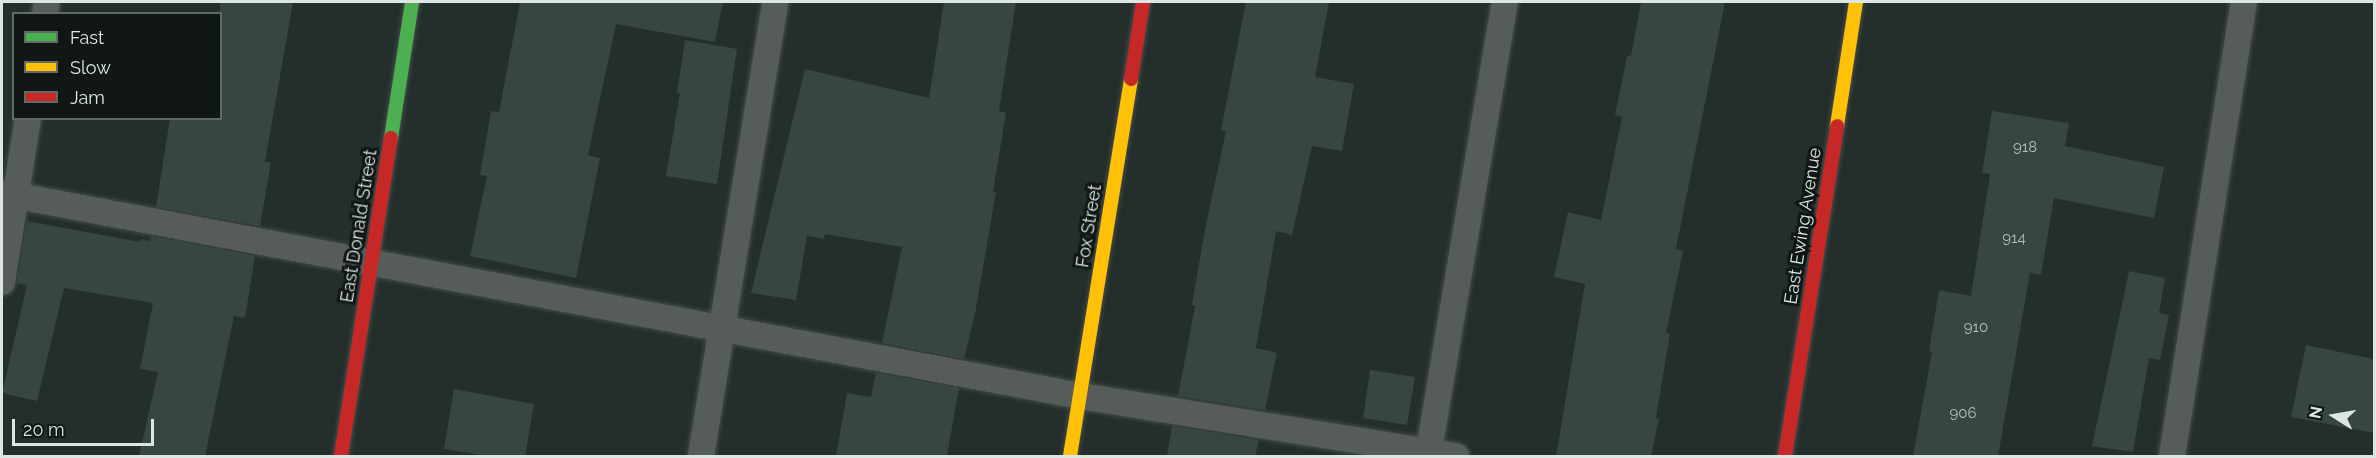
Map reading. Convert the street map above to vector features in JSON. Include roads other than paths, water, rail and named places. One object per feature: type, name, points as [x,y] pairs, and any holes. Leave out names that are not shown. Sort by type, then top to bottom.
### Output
[{"type":"street","name":"East Donald Street","points":[[341,456],[411,2]]},
{"type":"street","name":"Fox Street","points":[[1070,456],[1143,2]]},
{"type":"street","name":"East Ewing Avenue","points":[[1785,456],[1856,2]]},
{"type":"lane","points":[[701,456],[775,2]]},
{"type":"lane","points":[[1429,454],[1505,2]]},
{"type":"lane","points":[[2172,456],[2244,2]]},
{"type":"lane","points":[[2,282],[9,194],[28,120]]},
{"type":"lane","points":[[9,194],[1080,396],[1429,454],[1456,456]]}]
